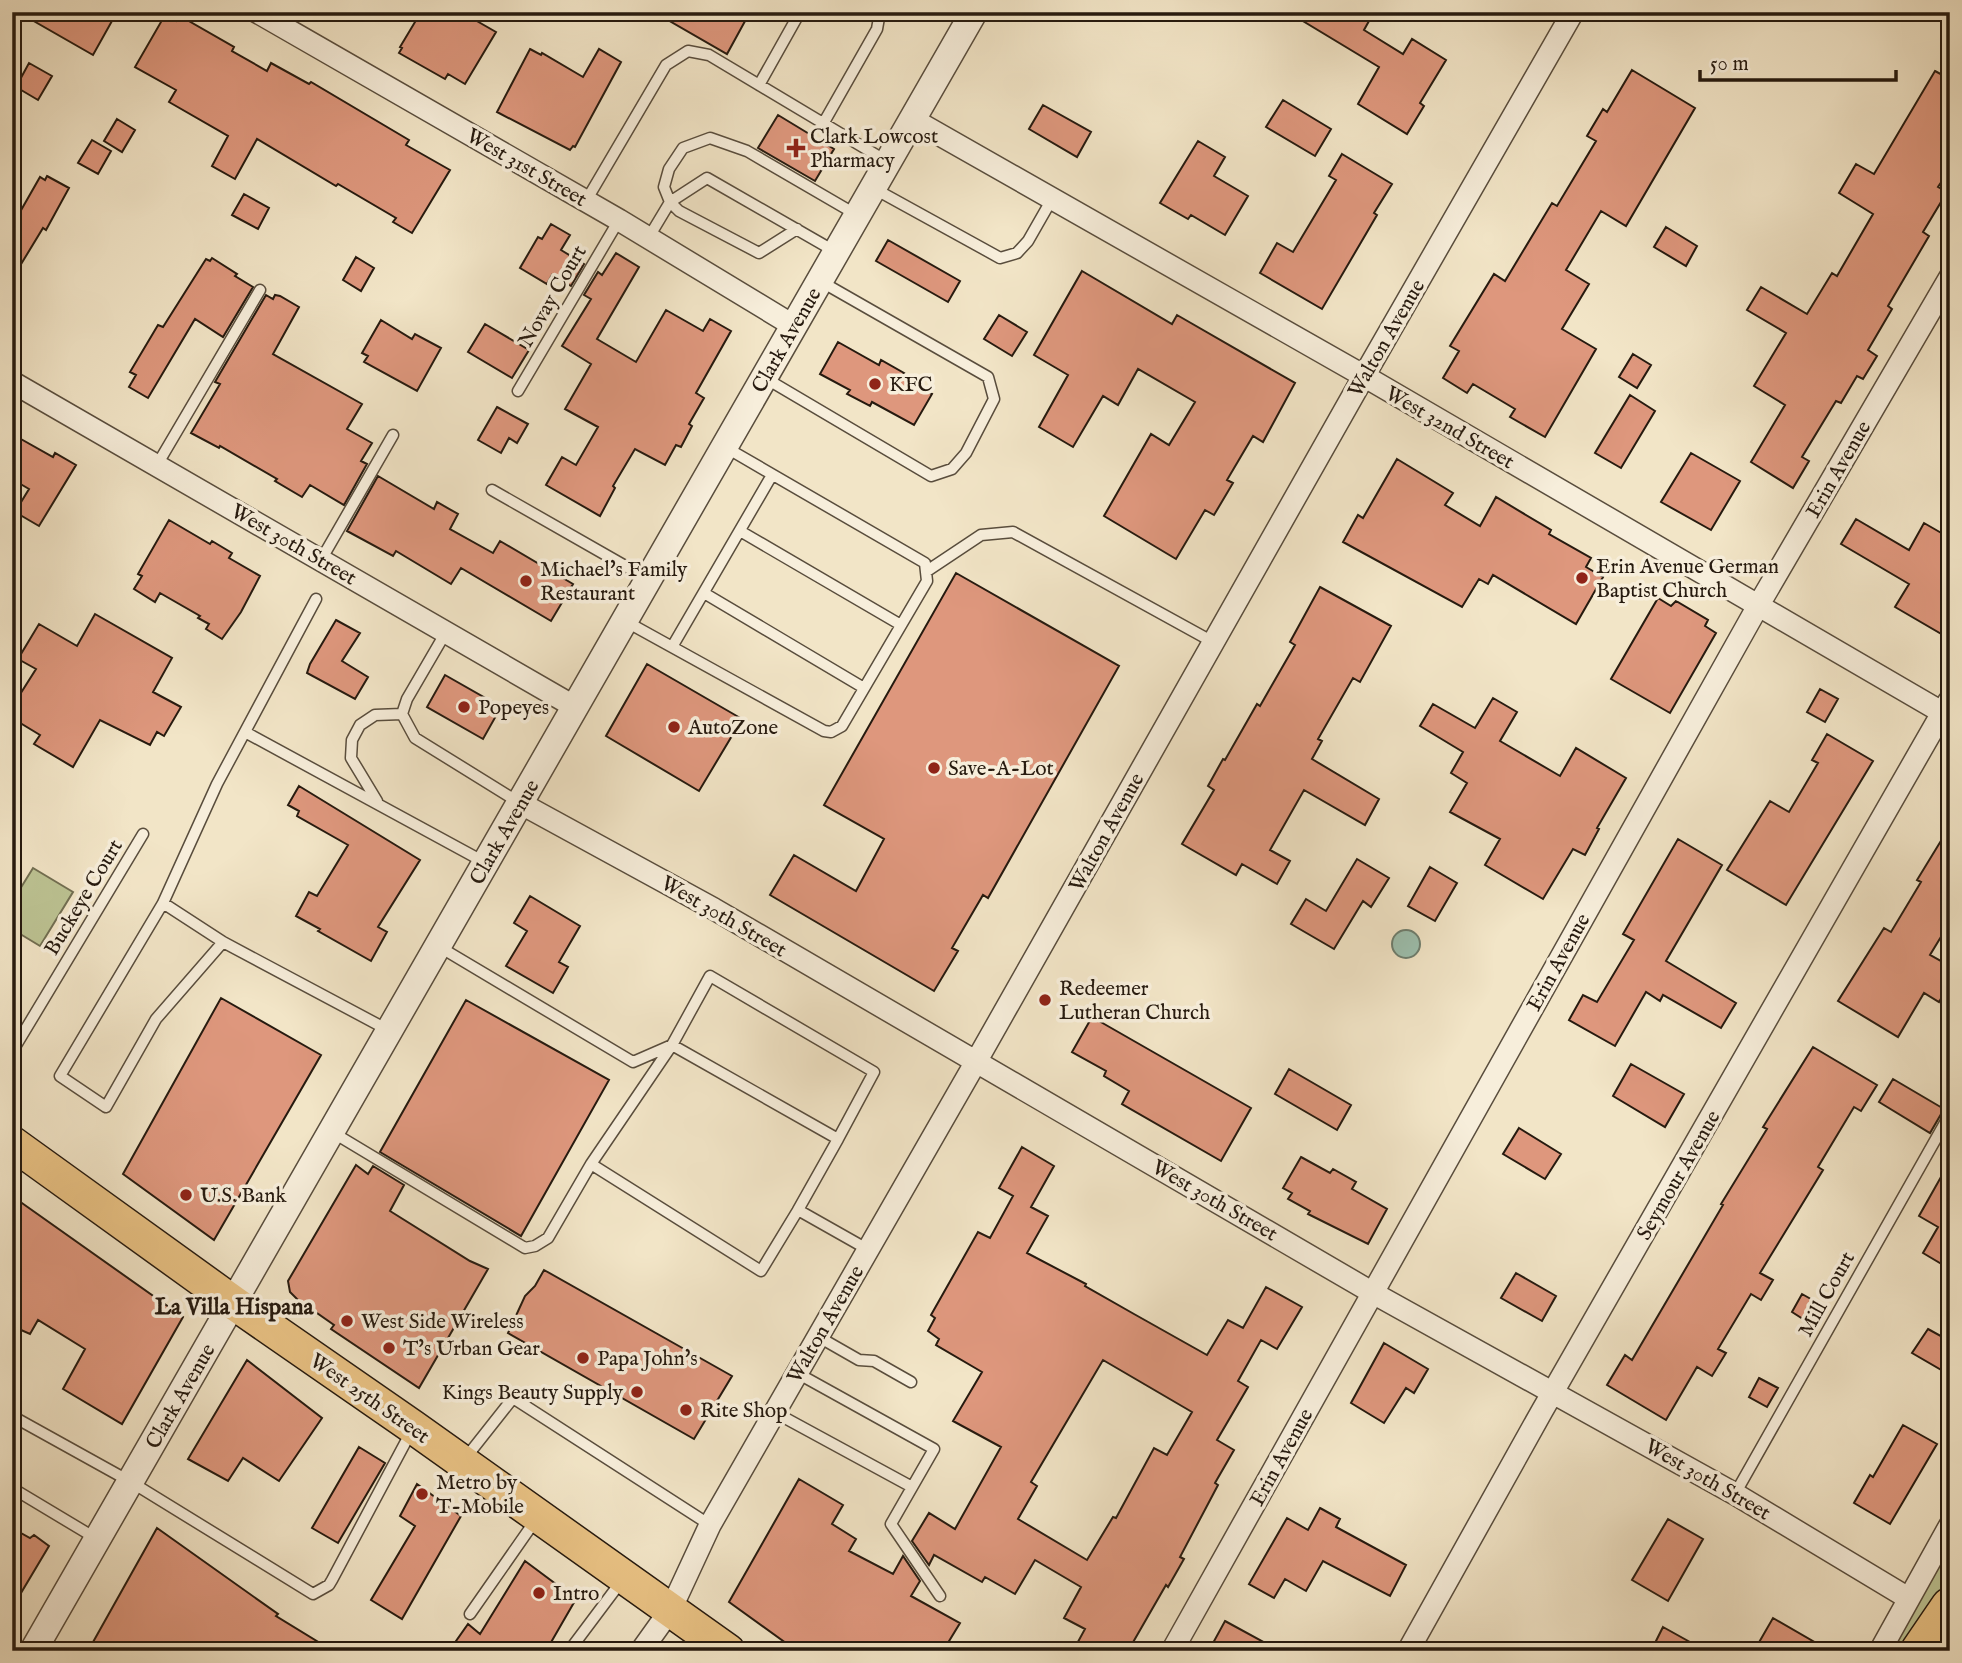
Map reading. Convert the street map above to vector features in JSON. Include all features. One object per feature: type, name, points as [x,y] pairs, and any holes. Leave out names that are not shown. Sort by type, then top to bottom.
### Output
[{"type":"highway","points":[[1920,1651],[1950,1608]]},
{"type":"main road","name":"West 25th Street","points":[[12,1143],[728,1651]]},
{"type":"street","name":"West 31st Street","points":[[257,12],[649,237],[794,326]]},
{"type":"street","name":"Clark Avenue","points":[[33,1651],[974,12]]},
{"type":"street","name":"Walton Avenue","points":[[640,1651],[671,1609],[710,1525],[1573,12]]},
{"type":"street","name":"West 32nd Street","points":[[912,119],[1364,376],[1758,606],[1947,710]]},
{"type":"street","name":"Erin Avenue","points":[[1172,1651],[1758,606],[1950,277]]},
{"type":"street","name":"West 30th Street","points":[[12,382],[575,707]]},
{"type":"street","name":"Seymour Avenue","points":[[1408,1651],[1553,1392],[1947,710]]},
{"type":"street","name":"West 30th Street","points":[[520,803],[714,909],[1373,1293],[1735,1494],[1908,1598]]},
{"type":"street","points":[[1880,1651],[1950,1525]]},
{"type":"lane","points":[[759,85],[800,12]]},
{"type":"lane","points":[[823,124],[877,29],[880,12]]},
{"type":"lane","points":[[586,201],[666,65],[688,51],[709,55],[888,162]]},
{"type":"lane","points":[[797,229],[759,253],[679,211],[670,202],[664,187],[669,169],[683,148],[710,138],[747,151],[857,215]]},
{"type":"lane","points":[[649,237],[670,202],[707,178],[836,252]]},
{"type":"lane","points":[[873,188],[1000,258],[1017,253],[1028,241],[1052,199]]},
{"type":"lane","name":"Novay Court","points":[[518,391],[619,220]]},
{"type":"lane","points":[[765,378],[931,476],[952,469],[965,453],[994,399],[988,377],[820,281]]},
{"type":"lane","points":[[157,465],[260,290]]},
{"type":"lane","points":[[321,560],[393,435]]},
{"type":"lane","points":[[625,621],[824,732],[831,732],[842,726],[927,581],[925,563],[724,447]]},
{"type":"lane","points":[[672,647],[772,475]]},
{"type":"lane","points":[[492,490],[648,579]]},
{"type":"lane","points":[[740,531],[901,625]]},
{"type":"lane","points":[[927,571],[981,536],[1013,532],[1213,642]]},
{"type":"lane","points":[[704,593],[864,688]]},
{"type":"lane","points":[[223,942],[156,1018],[106,1107],[60,1076],[163,903],[217,784],[316,599]]},
{"type":"lane","points":[[446,632],[407,699],[402,714],[415,738],[520,803]]},
{"type":"lane","points":[[380,804],[351,758],[352,740],[360,725],[375,715],[402,714]]},
{"type":"lane","points":[[245,732],[486,863]]},
{"type":"lane","name":"Buckeye Court","points":[[12,1052],[143,834]]},
{"type":"lane","points":[[163,903],[223,942],[390,1031]]},
{"type":"lane","points":[[438,946],[633,1062],[672,1045]]},
{"type":"lane","points":[[332,1132],[525,1248],[535,1246],[548,1238],[591,1164],[672,1045],[710,976],[874,1072],[799,1210],[761,1271],[591,1164]]},
{"type":"lane","points":[[672,1045],[838,1139]]},
{"type":"lane","name":"Mill Court","points":[[1735,1494],[1950,1114]]},
{"type":"lane","points":[[799,1210],[867,1249]]},
{"type":"lane","points":[[817,1336],[859,1360],[874,1361],[911,1382]]},
{"type":"lane","points":[[797,1373],[934,1449],[891,1524],[940,1596]]},
{"type":"lane","points":[[462,1463],[513,1398],[710,1525]]},
{"type":"lane","points":[[774,1412],[912,1487]]},
{"type":"lane","points":[[12,1416],[131,1482],[313,1594],[329,1585],[332,1580],[413,1427]]},
{"type":"lane","points":[[12,1488],[97,1539]]},
{"type":"lane","points":[[470,1614],[538,1516]]},
{"type":"lane","points":[[569,1651],[624,1576]]},
{"type":"shaded area","points":[[33,868],[73,892],[40,946],[12,929],[12,902]]},
{"type":"shaded area","points":[[1406,930],[1416,934],[1420,944],[1416,954],[1406,958],[1396,954],[1392,944],[1396,934]]},
{"type":"shaded area","points":[[1950,1525],[1950,1607],[1920,1651],[1880,1651]]},
{"type":"building","points":[[18,12],[117,12],[93,55]]},
{"type":"building","points":[[421,12],[461,12],[496,32],[465,84],[448,74],[445,79],[399,53]]},
{"type":"building","points":[[654,12],[750,12],[727,54]]},
{"type":"building","points":[[1288,12],[1374,12],[1364,30],[1403,54],[1412,39],[1446,60],[1420,103],[1424,106],[1407,134],[1358,104],[1379,67]]},
{"type":"building","points":[[165,15],[176,21],[180,16],[234,47],[232,51],[267,71],[271,63],[309,84],[311,82],[409,140],[406,145],[450,170],[412,233],[393,222],[396,218],[257,139],[235,179],[212,166],[228,136],[169,102],[176,90],[135,67]]},
{"type":"building","points":[[530,49],[583,77],[599,49],[621,62],[575,147],[570,150],[497,112]]},
{"type":"building","points":[[29,63],[52,76],[38,100],[16,87]]},
{"type":"building","points":[[1632,70],[1695,108],[1626,226],[1601,211],[1566,270],[1589,284],[1562,329],[1596,349],[1545,437],[1510,417],[1515,409],[1473,384],[1467,393],[1443,378],[1459,351],[1450,346],[1494,274],[1505,281],[1552,203],[1557,206],[1596,141],[1587,136],[1603,109],[1607,112]]},
{"type":"building","points":[[1935,71],[1950,79],[1950,169],[1938,187],[1947,192],[1923,232],[1929,236],[1888,306],[1892,309],[1868,350],[1877,356],[1863,379],[1857,376],[1841,403],[1836,401],[1802,457],[1809,461],[1793,488],[1751,462],[1785,405],[1754,386],[1786,333],[1747,310],[1761,287],[1807,314],[1832,273],[1837,276],[1873,214],[1839,193],[1856,164],[1874,174]]},
{"type":"building","points":[[1283,100],[1331,129],[1315,156],[1266,127]]},
{"type":"building","points":[[1043,105],[1091,132],[1077,157],[1029,129]]},
{"type":"building","name":"Clark Lowcost Pharmacy","points":[[778,115],[834,149],[815,181],[758,148]]},
{"type":"building","points":[[117,119],[135,130],[122,152],[104,141]]},
{"type":"building","points":[[92,140],[111,151],[98,174],[78,163]]},
{"type":"building","points":[[1198,141],[1225,157],[1214,176],[1248,196],[1225,235],[1191,215],[1188,219],[1160,203]]},
{"type":"building","points":[[1342,154],[1392,184],[1322,309],[1260,273],[1277,243],[1293,252],[1336,180],[1329,176]]},
{"type":"building","points":[[47,176],[69,188],[46,230],[43,228],[12,279],[12,226],[40,177],[45,180]]},
{"type":"building","points":[[244,194],[269,208],[258,229],[232,215]]},
{"type":"building","points":[[551,224],[570,235],[561,250],[584,264],[571,286],[552,275],[547,284],[520,268],[538,237],[542,239]]},
{"type":"building","points":[[1666,227],[1697,246],[1686,266],[1654,247]]},
{"type":"building","points":[[888,240],[960,281],[948,302],[876,261]]},
{"type":"building","points":[[616,253],[639,267],[597,339],[636,362],[666,310],[703,331],[710,319],[731,331],[696,393],[704,398],[689,424],[692,426],[681,447],[676,445],[665,465],[635,449],[613,486],[615,488],[600,516],[546,485],[562,457],[576,465],[598,427],[565,409],[591,364],[562,346],[591,299],[584,295],[598,272],[602,275]]},
{"type":"building","points":[[356,257],[374,268],[361,291],[343,280]]},
{"type":"building","points":[[212,258],[253,287],[223,337],[195,319],[148,398],[129,387],[136,375],[130,372],[158,325],[163,327],[206,259],[210,261]]},
{"type":"building","points":[[1082,271],[1172,324],[1177,315],[1295,383],[1263,442],[1253,436],[1227,480],[1233,483],[1214,515],[1205,510],[1176,559],[1104,516],[1151,434],[1169,445],[1195,402],[1138,369],[1118,405],[1103,396],[1073,447],[1039,427],[1068,375],[1034,355]]},
{"type":"building","points":[[266,295],[273,299],[275,295],[280,296],[299,307],[273,354],[362,404],[347,429],[372,443],[361,461],[367,464],[344,505],[310,485],[302,497],[220,446],[219,448],[191,433],[220,384],[215,382]]},
{"type":"building","points":[[999,315],[1027,332],[1012,356],[984,339]]},
{"type":"building","points":[[381,320],[412,339],[415,334],[441,348],[417,391],[364,362],[368,356],[362,353]]},
{"type":"building","points":[[485,324],[529,350],[512,378],[468,352]]},
{"type":"building","name":"KFC","points":[[838,342],[879,365],[881,360],[904,373],[901,377],[932,394],[914,425],[872,402],[870,406],[847,394],[850,390],[820,374]]},
{"type":"building","points":[[1633,354],[1651,365],[1637,388],[1619,377]]},
{"type":"building","points":[[1630,395],[1655,411],[1621,468],[1595,453]]},
{"type":"building","points":[[497,407],[528,424],[517,443],[509,438],[501,453],[478,440]]},
{"type":"building","points":[[12,434],[53,457],[55,453],[76,465],[39,526],[15,512],[29,489],[12,479]]},
{"type":"building","points":[[1691,453],[1740,481],[1711,530],[1661,502]]},
{"type":"building","points":[[1397,459],[1453,493],[1445,505],[1480,526],[1496,497],[1551,530],[1549,534],[1591,558],[1586,567],[1603,577],[1576,624],[1493,575],[1488,584],[1479,579],[1462,607],[1343,542],[1358,515],[1363,518]]},
{"type":"building","points":[[378,476],[434,509],[437,502],[458,514],[450,529],[493,553],[500,541],[573,584],[551,621],[461,568],[451,584],[396,551],[393,556],[347,531]]},
{"type":"building","points":[[1856,519],[1909,550],[1924,523],[1950,538],[1950,639],[1895,607],[1909,584],[1841,544]]},
{"type":"building","points":[[169,520],[210,544],[212,541],[232,553],[229,558],[260,576],[241,612],[222,639],[206,629],[209,624],[198,618],[200,616],[160,593],[155,602],[134,589],[142,576],[138,574]]},
{"type":"building","points":[[956,573],[1119,666],[988,898],[983,895],[952,948],[958,951],[934,991],[770,895],[794,855],[856,891],[884,839],[824,805]]},
{"type":"building","points":[[1320,587],[1391,626],[1360,682],[1353,678],[1318,739],[1322,741],[1312,759],[1379,799],[1365,825],[1304,790],[1270,850],[1290,861],[1277,884],[1242,864],[1236,875],[1182,844],[1214,790],[1208,786],[1223,759],[1225,760],[1257,704],[1260,706],[1295,645],[1290,642]]},
{"type":"building","points":[[1658,598],[1671,606],[1676,601],[1708,620],[1705,626],[1716,633],[1670,713],[1611,679]]},
{"type":"building","points":[[95,614],[172,658],[153,692],[181,707],[164,736],[157,732],[150,745],[100,720],[73,767],[34,744],[40,735],[12,718],[12,707],[36,669],[18,659],[39,624],[77,646]]},
{"type":"building","points":[[336,620],[360,633],[342,661],[368,677],[355,699],[307,673]]},
{"type":"building","name":"AutoZone","points":[[647,664],[742,719],[699,791],[606,736]]},
{"type":"building","name":"Popeyes","points":[[445,675],[501,707],[483,739],[427,707]]},
{"type":"building","points":[[1820,689],[1838,699],[1825,722],[1807,712]]},
{"type":"building","points":[[1493,698],[1517,712],[1500,741],[1560,776],[1576,748],[1626,778],[1585,855],[1573,849],[1543,899],[1485,865],[1500,839],[1450,812],[1467,783],[1451,773],[1463,752],[1420,726],[1433,704],[1475,728]]},
{"type":"building","points":[[1827,734],[1873,761],[1786,905],[1727,870],[1770,801],[1789,812],[1818,763],[1812,760]]},
{"type":"building","points":[[299,786],[420,860],[378,927],[387,932],[371,961],[296,916],[309,892],[317,896],[348,845],[297,816],[299,811],[288,805]]},
{"type":"building","points":[[1950,826],[1950,922],[1930,955],[1950,966],[1950,983],[1939,1002],[1924,993],[1898,1037],[1838,1001],[1884,928],[1891,932],[1921,882],[1917,880]]},
{"type":"building","points":[[1678,839],[1722,865],[1666,961],[1736,1003],[1721,1028],[1663,995],[1660,1001],[1646,992],[1615,1046],[1569,1020],[1583,995],[1597,1002],[1634,940],[1623,934]]},
{"type":"building","points":[[1357,859],[1389,878],[1371,907],[1363,901],[1334,949],[1291,924],[1306,899],[1326,911]]},
{"type":"building","points":[[1430,867],[1457,883],[1435,921],[1408,906]]},
{"type":"building","points":[[530,896],[580,926],[559,962],[568,967],[553,993],[506,966],[527,931],[514,923]]},
{"type":"building","points":[[221,998],[321,1055],[214,1240],[123,1174]]},
{"type":"building","points":[[466,1000],[609,1080],[521,1236],[380,1152]]},
{"type":"building","points":[[1092,1017],[1251,1108],[1221,1161],[1122,1104],[1129,1091],[1104,1076],[1106,1071],[1072,1052]]},
{"type":"building","points":[[1813,1047],[1877,1085],[1861,1111],[1854,1107],[1818,1167],[1823,1170],[1760,1273],[1773,1280],[1761,1300],[1751,1294],[1718,1349],[1726,1353],[1712,1376],[1697,1367],[1666,1420],[1607,1385],[1625,1355],[1632,1360],[1767,1129],[1763,1127]]},
{"type":"building","points":[[1631,1064],[1684,1094],[1665,1127],[1613,1096]]},
{"type":"building","points":[[1289,1069],[1351,1105],[1337,1130],[1275,1094]]},
{"type":"building","points":[[1893,1079],[1944,1109],[1930,1133],[1879,1102]]},
{"type":"building","points":[[1519,1128],[1561,1154],[1545,1179],[1503,1154]]},
{"type":"building","points":[[1022,1147],[1054,1166],[1031,1207],[1048,1216],[1027,1253],[1086,1284],[1085,1286],[1207,1355],[1228,1320],[1243,1328],[1266,1287],[1302,1307],[1277,1349],[1261,1340],[1238,1381],[1248,1387],[1217,1440],[1234,1450],[1180,1557],[1184,1559],[1128,1651],[1073,1651],[1085,1629],[1064,1618],[1081,1587],[1035,1560],[1015,1594],[985,1577],[982,1582],[934,1555],[929,1565],[912,1541],[929,1513],[955,1529],[1001,1447],[953,1421],[982,1372],[936,1345],[939,1339],[928,1331],[935,1318],[931,1315],[978,1232],[990,1238],[1013,1196],[999,1188]],"holes":[[[1103,1360],[1192,1412],[1167,1455],[1154,1448],[1116,1518],[1113,1517],[1087,1560],[1018,1519],[1037,1486],[1031,1482]]]},
{"type":"building","points":[[1301,1157],[1330,1173],[1333,1169],[1356,1182],[1352,1189],[1387,1209],[1368,1244],[1308,1214],[1310,1211],[1288,1199],[1292,1193],[1283,1188]]},
{"type":"building","points":[[1950,1161],[1950,1269],[1923,1253],[1938,1227],[1919,1216]]},
{"type":"building","points":[[356,1165],[368,1174],[373,1166],[404,1185],[390,1211],[470,1261],[488,1269],[419,1388],[331,1329],[334,1325],[290,1292],[288,1281]]},
{"type":"building","points":[[12,1196],[183,1317],[122,1424],[63,1389],[85,1349],[38,1320],[30,1334],[12,1326]]},
{"type":"building","points":[[544,1270],[732,1376],[694,1439],[508,1333],[525,1296],[535,1286]]},
{"type":"building","points":[[1516,1273],[1556,1296],[1542,1321],[1501,1298]]},
{"type":"building","points":[[1802,1294],[1825,1307],[1814,1326],[1792,1312]]},
{"type":"building","points":[[1928,1329],[1950,1341],[1950,1375],[1912,1353]]},
{"type":"building","points":[[1384,1343],[1428,1369],[1414,1393],[1406,1388],[1384,1423],[1351,1403]]},
{"type":"building","points":[[247,1360],[322,1418],[279,1481],[243,1458],[228,1481],[188,1459]]},
{"type":"building","points":[[1759,1378],[1778,1388],[1767,1407],[1749,1397]]},
{"type":"building","points":[[1903,1425],[1937,1444],[1890,1524],[1854,1503],[1870,1475],[1873,1477]]},
{"type":"building","points":[[359,1447],[385,1463],[338,1543],[312,1528]]},
{"type":"building","points":[[799,1479],[843,1505],[832,1524],[856,1539],[849,1551],[893,1574],[903,1556],[920,1581],[911,1596],[960,1623],[943,1651],[797,1651],[729,1602]]},
{"type":"building","points":[[417,1484],[461,1516],[402,1619],[371,1600],[415,1526],[400,1516]]},
{"type":"building","points":[[1320,1508],[1340,1519],[1336,1527],[1406,1565],[1390,1596],[1323,1561],[1306,1591],[1285,1579],[1274,1598],[1249,1584],[1287,1518],[1308,1530]]},
{"type":"building","points":[[1668,1519],[1703,1539],[1668,1601],[1632,1580]]},
{"type":"building","points":[[12,1528],[30,1538],[34,1535],[49,1546],[12,1608]]},
{"type":"building","points":[[157,1528],[278,1614],[276,1616],[333,1651],[88,1651]]},
{"type":"building","points":[[525,1561],[576,1599],[546,1651],[449,1651],[468,1624],[480,1634]]},
{"type":"building","points":[[1773,1618],[1830,1651],[1754,1651]]},
{"type":"building","points":[[1225,1621],[1280,1651],[1228,1651],[1213,1643]]},
{"type":"building","points":[[1663,1627],[1706,1651],[1651,1651]]},
{"type":"place","name":"Clark Lowcost Pharmacy","points":[[796,148]]},
{"type":"place","name":"KFC","points":[[875,384]]},
{"type":"place","name":"Erin Avenue German Baptist Church","points":[[1582,578]]},
{"type":"place","name":"Michael's Family Restaurant","points":[[526,581]]},
{"type":"place","name":"Popeyes","points":[[464,707]]},
{"type":"place","name":"AutoZone","points":[[674,727]]},
{"type":"place","name":"Save-A-Lot","points":[[934,768]]},
{"type":"place","name":"Redeemer Lutheran Church","points":[[1045,1000]]},
{"type":"place","name":"U.S. Bank","points":[[186,1195]]},
{"type":"place","name":"West Side Wireless","points":[[347,1321]]},
{"type":"place","name":"T's Urban Gear","points":[[389,1348]]},
{"type":"place","name":"Papa John's","points":[[583,1358]]},
{"type":"place","name":"Kings Beauty Supply","points":[[637,1392]]},
{"type":"place","name":"Rite Shop","points":[[686,1410]]},
{"type":"place","name":"Metro by T-Mobile","points":[[422,1494]]},
{"type":"place","name":"Intro","points":[[539,1593]]},
{"type":"district","name":"La Villa Hispana","points":[[234,1306]]}]
